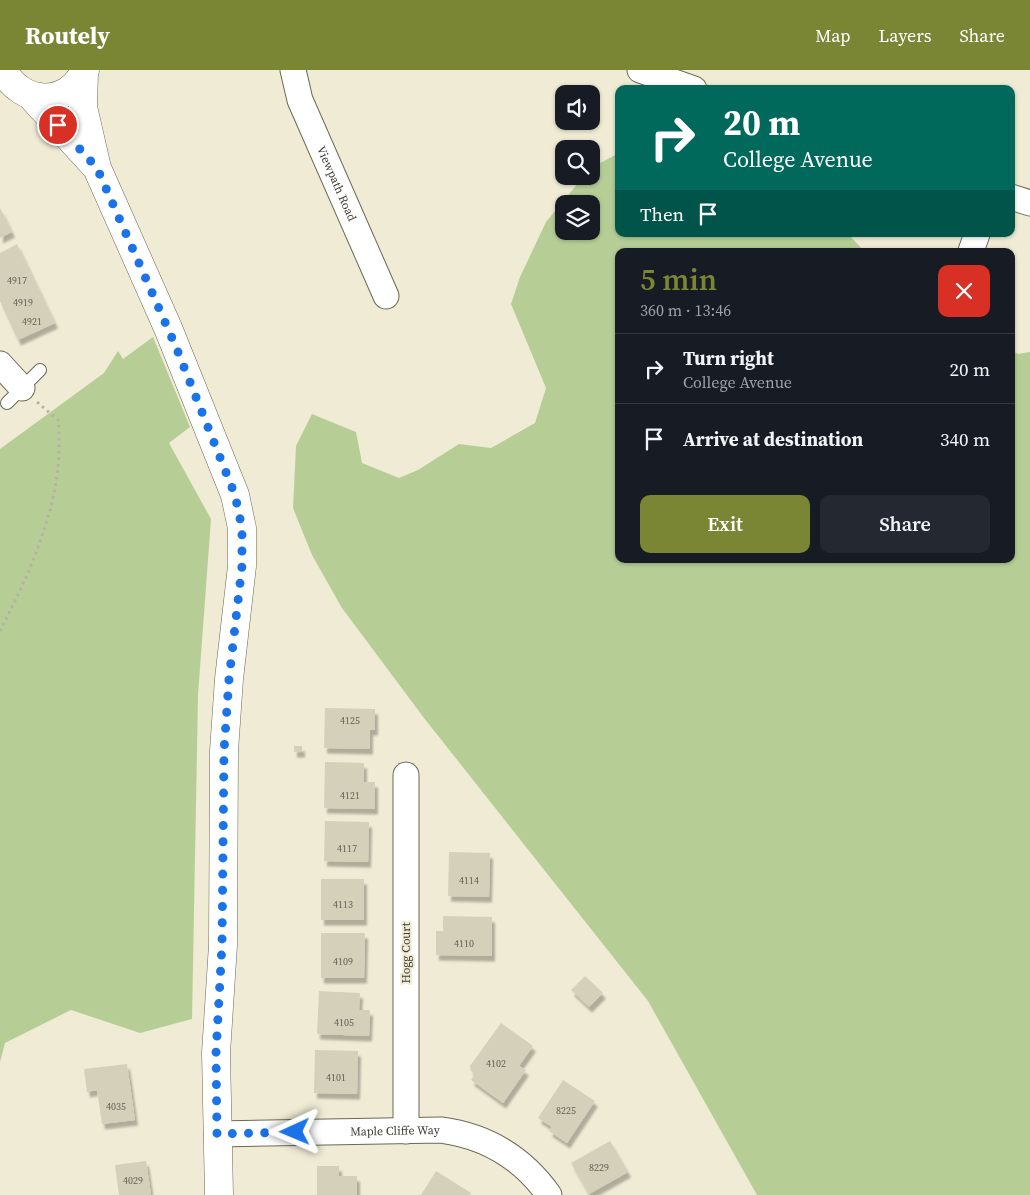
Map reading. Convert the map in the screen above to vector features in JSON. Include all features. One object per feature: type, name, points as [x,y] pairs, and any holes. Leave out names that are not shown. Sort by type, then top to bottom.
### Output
[{"type":"street","name":"Viewpath Road","points":[[293,70],[300,100],[386,296]]},
{"type":"street","points":[[640,70],[683,85]]},
{"type":"street","points":[[32,97],[53,97],[72,88],[85,71]]},
{"type":"street","points":[[85,71],[83,107],[97,168],[176,347],[235,495],[242,528],[242,566],[229,679],[224,751],[222,945],[216,1053],[219,1195]]},
{"type":"street","points":[[3,74],[19,90],[32,97],[97,168]]},
{"type":"street","points":[[1015,197],[1030,203]]},
{"type":"street","points":[[0,364],[14,395]]},
{"type":"street","name":"Hogg Court","points":[[406,1131],[413,789]]},
{"type":"street","name":"Maple Cliffe Way","points":[[217,1134],[441,1130],[466,1133],[488,1142],[504,1152],[526,1170],[549,1195]]},
{"type":"lane","points":[[14,395],[40,370]]},
{"type":"path","points":[[0,631],[28,575],[46,523],[61,449],[58,420],[14,395]]},
{"type":"green space","points":[[615,155],[615,237],[851,237],[861,248],[615,248],[615,563],[1015,563],[1015,352],[1018,354],[1030,352],[1030,1195],[757,1195],[648,1001],[424,718],[342,608],[312,555],[293,508],[296,446],[312,414],[356,432],[362,463],[399,478],[418,470],[459,444],[491,448],[535,423],[546,388],[511,304],[520,277],[546,222],[555,211],[555,240],[600,240],[600,195],[568,195],[577,185],[600,185],[600,163]]},
{"type":"green space","points":[[153,337],[190,427],[169,443],[211,519],[198,695],[192,1019],[140,1033],[71,1010],[5,1043],[0,1062],[0,449],[104,373],[118,351],[123,359]]},
{"type":"building","points":[[0,208],[12,232],[0,238]]},
{"type":"building","points":[[17,244],[55,323],[18,340],[0,301],[0,253]]},
{"type":"building","points":[[325,708],[375,709],[375,730],[370,730],[370,749],[324,748]]},
{"type":"building","points":[[294,746],[302,746],[302,752],[294,752]]},
{"type":"building","points":[[325,762],[364,763],[364,782],[375,782],[375,809],[324,808]]},
{"type":"building","points":[[325,821],[369,822],[368,862],[324,861]]},
{"type":"building","points":[[449,852],[490,853],[489,897],[448,896]]},
{"type":"building","points":[[321,879],[364,879],[364,920],[321,920]]},
{"type":"building","points":[[443,916],[492,917],[492,956],[436,955],[436,931],[443,931]]},
{"type":"building","points":[[321,933],[365,933],[364,978],[321,978]]},
{"type":"building","points":[[585,976],[603,993],[589,1007],[571,990]]},
{"type":"building","points":[[319,991],[360,993],[359,1010],[370,1010],[369,1036],[317,1034]]},
{"type":"building","points":[[501,1023],[533,1046],[519,1066],[526,1070],[503,1103],[471,1080],[475,1074],[471,1071],[470,1066]]},
{"type":"building","points":[[315,1050],[358,1051],[357,1094],[314,1093]]},
{"type":"building","points":[[127,1064],[135,1120],[102,1124],[97,1090],[87,1092],[84,1069]]},
{"type":"building","points":[[563,1080],[595,1101],[567,1143],[549,1131],[552,1127],[538,1118]]},
{"type":"building","points":[[610,1141],[628,1172],[589,1194],[571,1163]]},
{"type":"building","points":[[146,1161],[151,1195],[119,1195],[115,1165]]},
{"type":"building","points":[[317,1166],[339,1166],[339,1176],[357,1176],[357,1195],[317,1195]]},
{"type":"building","points":[[436,1171],[471,1193],[470,1195],[421,1195]]},
{"type":"route","points":[[58,125],[97,168],[168,328],[235,495],[242,528],[242,566],[229,679],[224,751],[222,945],[216,1053],[217,1134],[295,1132]]}]
